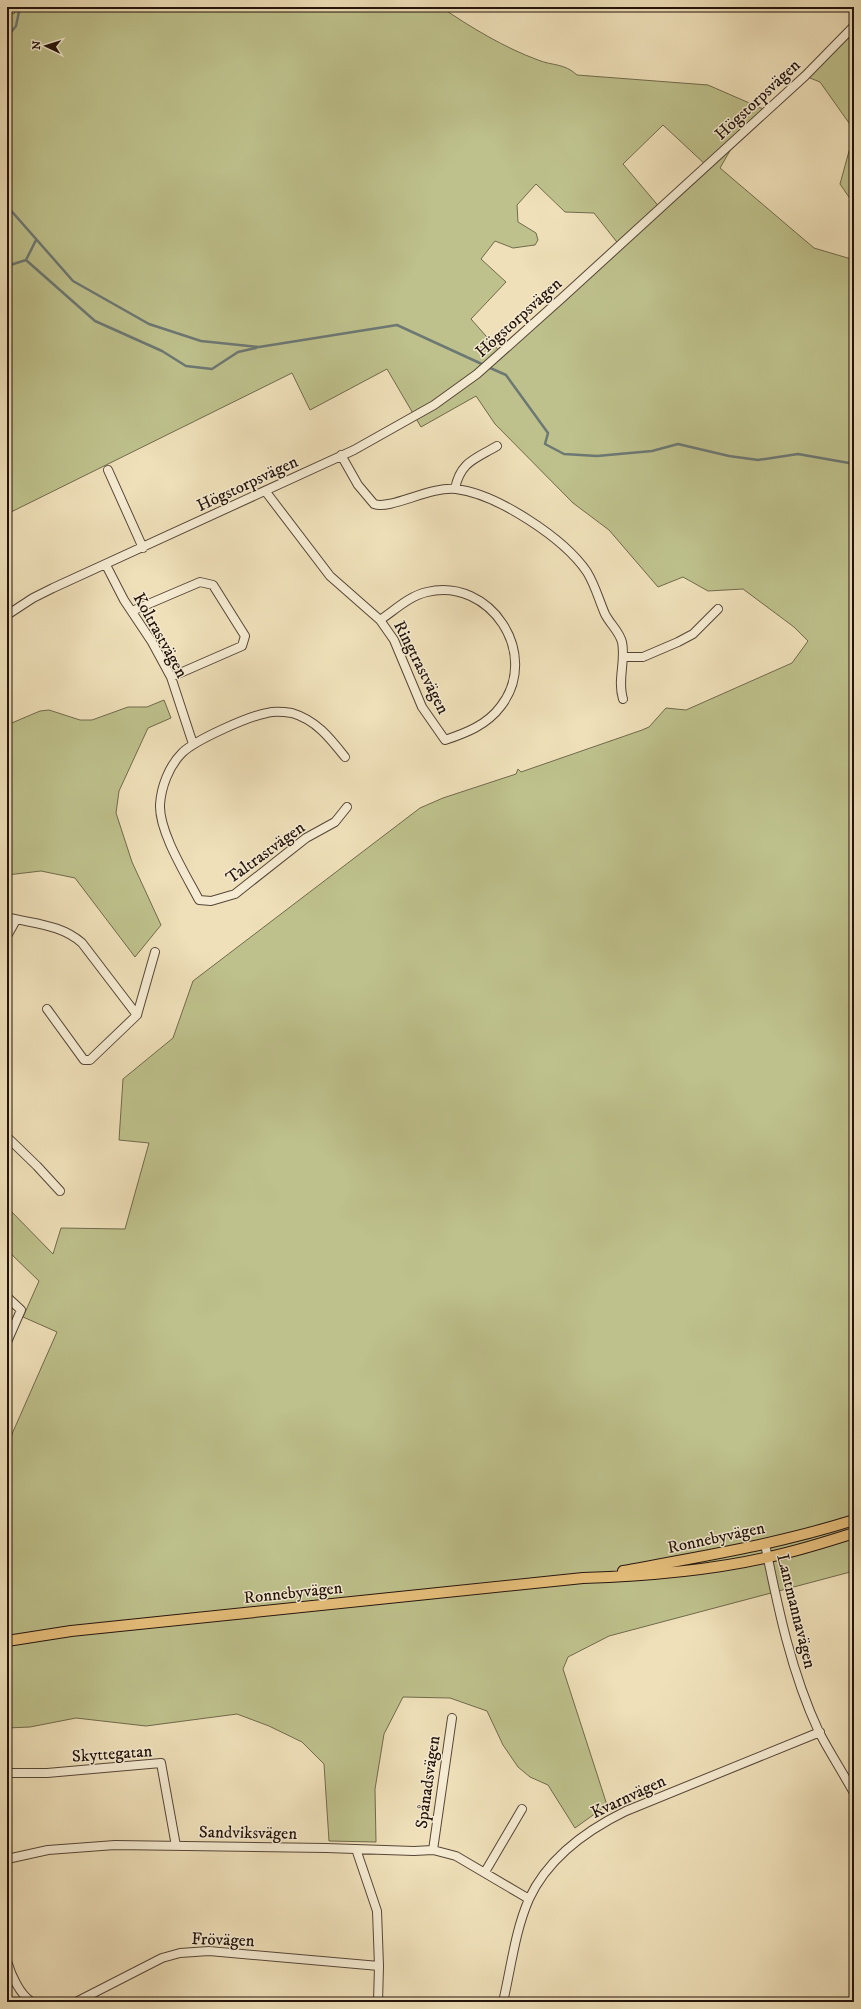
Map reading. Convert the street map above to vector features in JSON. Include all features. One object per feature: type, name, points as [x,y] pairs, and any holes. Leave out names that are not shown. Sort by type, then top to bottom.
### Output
[{"type":"main road","name":"Ronnebyvägen","points":[[7,1641],[71,1631],[583,1578],[702,1558],[765,1544],[854,1520]]},
{"type":"main road","name":"Ronnebyvägen","points":[[583,1578],[628,1577],[682,1571],[768,1558],[854,1533]]},
{"type":"street","name":"Högstorpsvägen","points":[[7,615],[40,595],[266,492],[341,456],[419,415],[489,364],[805,76],[854,26]]},
{"type":"street","points":[[455,489],[457,478],[462,468],[497,446]]},
{"type":"street","points":[[341,456],[366,496],[378,506],[431,491],[455,489],[496,502],[534,524],[565,547],[587,573],[595,588],[605,615],[617,630],[622,642],[623,657],[620,684],[623,699]]},
{"type":"street","points":[[108,470],[144,548]]},
{"type":"street","name":"Ringtrastvägen","points":[[266,492],[330,576],[380,620],[394,640],[422,707],[445,740],[468,732],[488,720],[502,706],[510,690],[515,671],[514,651],[508,631],[497,615],[484,604],[468,596],[452,591],[426,592],[403,603],[380,620]]},
{"type":"street","name":"Koltrastvägen","points":[[106,565],[124,600],[171,677],[193,744]]},
{"type":"street","points":[[132,611],[200,582],[213,585],[245,636],[242,646],[171,677]]},
{"type":"street","points":[[623,657],[642,657],[678,642],[692,634],[718,609]]},
{"type":"street","points":[[193,744],[268,712],[291,713],[310,721],[327,735],[345,757]]},
{"type":"street","name":"Taltrastvägen","points":[[193,744],[182,753],[173,765],[164,783],[160,806],[163,828],[199,900],[211,901],[235,894],[306,838],[334,822],[347,807]]},
{"type":"street","points":[[7,917],[42,924],[72,934],[82,943],[137,1015]]},
{"type":"street","points":[[7,936],[16,920]]},
{"type":"street","points":[[47,1010],[84,1060],[90,1060],[137,1015],[155,952]]},
{"type":"street","points":[[7,1138],[37,1166],[60,1191]]},
{"type":"street","points":[[7,1297],[21,1310],[7,1342]]},
{"type":"street","name":"Lantmannavägen","points":[[765,1544],[785,1637],[793,1665],[820,1732],[854,1793]]},
{"type":"street","name":"Spånadsvägen","points":[[433,1850],[452,1718]]},
{"type":"street","name":"Kvarnvägen","points":[[503,2002],[519,1932],[529,1899],[545,1873],[572,1846],[602,1822],[820,1732]]},
{"type":"street","name":"Skyttegatan","points":[[7,1773],[47,1773],[161,1763],[176,1846]]},
{"type":"street","points":[[485,1872],[522,1809]]},
{"type":"street","name":"Sandviksvägen","points":[[7,1859],[48,1850],[115,1845],[414,1851],[433,1850],[456,1856],[529,1899]]},
{"type":"street","points":[[356,1849],[376,1910],[380,1966],[378,2002]]},
{"type":"street","name":"Frövägen","points":[[76,2002],[162,1958],[180,1953],[209,1951],[380,1966]]},
{"type":"street","points":[[7,1961],[10,1972],[23,1994],[32,2002]]},
{"type":"green space","points":[[16,7],[441,7],[500,43],[543,62],[568,68],[577,75],[708,85],[770,112],[731,149],[720,168],[814,248],[851,259],[854,255],[854,1571],[609,1636],[568,1657],[563,1669],[607,1805],[575,1828],[548,1785],[530,1777],[518,1767],[503,1745],[487,1711],[450,1698],[403,1697],[384,1734],[375,1789],[376,1842],[329,1841],[324,1764],[302,1742],[269,1726],[237,1714],[146,1726],[76,1718],[30,1727],[7,1728],[7,1464],[12,1434],[57,1332],[23,1317],[39,1281],[7,1250],[7,1207],[53,1254],[61,1228],[125,1229],[149,1143],[119,1140],[123,1079],[173,1038],[193,981],[420,808],[443,798],[516,774],[518,769],[521,772],[649,727],[666,708],[686,710],[792,663],[808,641],[794,627],[743,589],[708,591],[683,577],[658,587],[609,530],[573,503],[495,424],[476,396],[421,427],[387,369],[310,410],[292,373],[7,514],[7,12],[14,14]],"holes":[[[663,125],[707,166],[661,209],[623,164]],[[536,184],[565,212],[594,213],[620,246],[501,353],[471,319],[506,282],[481,259],[495,241],[513,248],[535,245],[538,240],[536,233],[518,222],[517,205]]]},
{"type":"green space","points":[[854,26],[854,130],[820,82],[805,76]]},
{"type":"green space","points":[[854,133],[854,209],[853,203],[840,184]]},
{"type":"green space","points":[[164,700],[171,718],[148,728],[119,791],[116,813],[132,862],[161,925],[135,957],[75,878],[41,871],[7,875],[7,725],[40,711],[49,710],[80,720],[92,720],[128,707],[147,707]]},
{"type":"waterway","points":[[7,37],[16,26],[20,7]]},
{"type":"waterway","points":[[7,206],[73,281],[149,324],[201,341],[259,347],[397,325],[484,365]]},
{"type":"waterway","points":[[7,266],[26,260],[36,240]]},
{"type":"waterway","points":[[26,260],[95,321],[162,351],[186,366],[212,369],[238,352],[256,348]]},
{"type":"waterway","points":[[488,367],[506,375],[548,433],[545,444],[564,454],[597,456],[652,451],[678,444],[729,456],[758,460],[798,454],[849,463],[854,467]]}]
